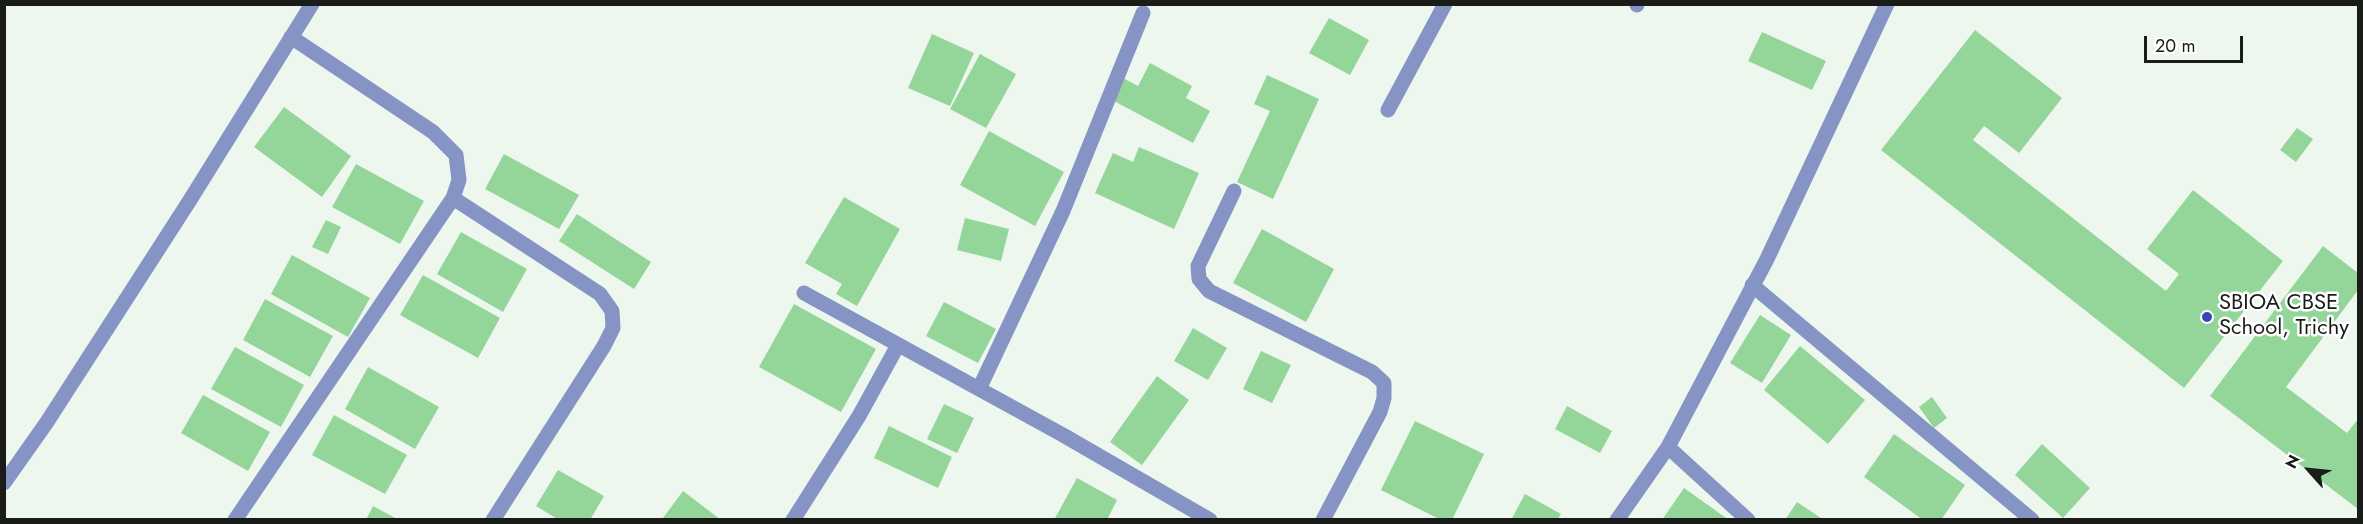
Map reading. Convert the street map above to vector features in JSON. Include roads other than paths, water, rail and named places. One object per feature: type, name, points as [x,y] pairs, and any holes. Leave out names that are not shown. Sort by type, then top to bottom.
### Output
[{"type":"street","points":[[4,483],[53,412],[190,200],[312,4]]},
{"type":"street","points":[[1388,110],[1445,4]]},
{"type":"street","points":[[1617,519],[1668,447],[1767,259],[1887,4]]},
{"type":"street","points":[[980,389],[1063,211],[1143,13]]},
{"type":"street","points":[[235,519],[453,198],[459,180],[456,155],[433,132],[291,37]]},
{"type":"street","points":[[1234,190],[1198,266],[1199,279],[1209,291],[1372,372],[1384,383],[1384,398],[1380,412],[1323,519]]},
{"type":"street","points":[[453,198],[600,294],[612,311],[613,328],[604,346],[493,519]]},
{"type":"street","points":[[1752,285],[2032,519]]},
{"type":"street","points":[[804,293],[1210,519]]},
{"type":"street","points":[[793,519],[859,416],[898,345]]},
{"type":"street","points":[[1668,447],[1748,519]]},
{"type":"place","name":"SBIOA CBSE School, Trichy","points":[[2207,317]]}]
